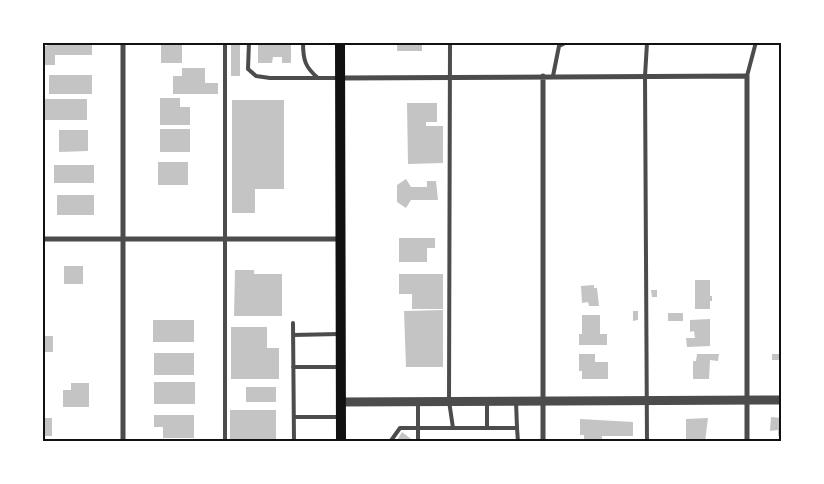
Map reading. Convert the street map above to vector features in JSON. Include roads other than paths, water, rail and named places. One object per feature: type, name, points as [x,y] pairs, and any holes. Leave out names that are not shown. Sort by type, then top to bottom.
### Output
[{"type":"main road","points":[[340,42],[341,442]]},
{"type":"street","points":[[123,42],[123,442]]},
{"type":"street","points":[[543,76],[544,442]]},
{"type":"street","points":[[340,78],[746,76],[747,442]]},
{"type":"street","points":[[42,239],[340,239]]},
{"type":"street","points":[[341,402],[782,400]]},
{"type":"lane","points":[[225,42],[225,442]]},
{"type":"lane","points":[[249,42],[248,69],[256,76],[270,78],[340,78]]},
{"type":"lane","points":[[303,42],[303,60],[307,68],[318,78]]},
{"type":"lane","points":[[450,42],[449,401],[453,428]]},
{"type":"lane","points":[[553,42],[559,46]]},
{"type":"lane","points":[[559,46],[567,42]]},
{"type":"lane","points":[[647,442],[644,76],[645,43],[658,42]]},
{"type":"lane","points":[[746,76],[756,42]]},
{"type":"lane","points":[[553,76],[559,46]]},
{"type":"lane","points":[[293,324],[294,442]]},
{"type":"lane","points":[[293,334],[340,334]]},
{"type":"lane","points":[[293,367],[340,367]]},
{"type":"lane","points":[[418,401],[418,442]]},
{"type":"lane","points":[[487,401],[487,428]]},
{"type":"lane","points":[[516,401],[518,442]]},
{"type":"lane","points":[[294,417],[341,417]]},
{"type":"lane","points":[[390,442],[400,428],[517,428]]}]
